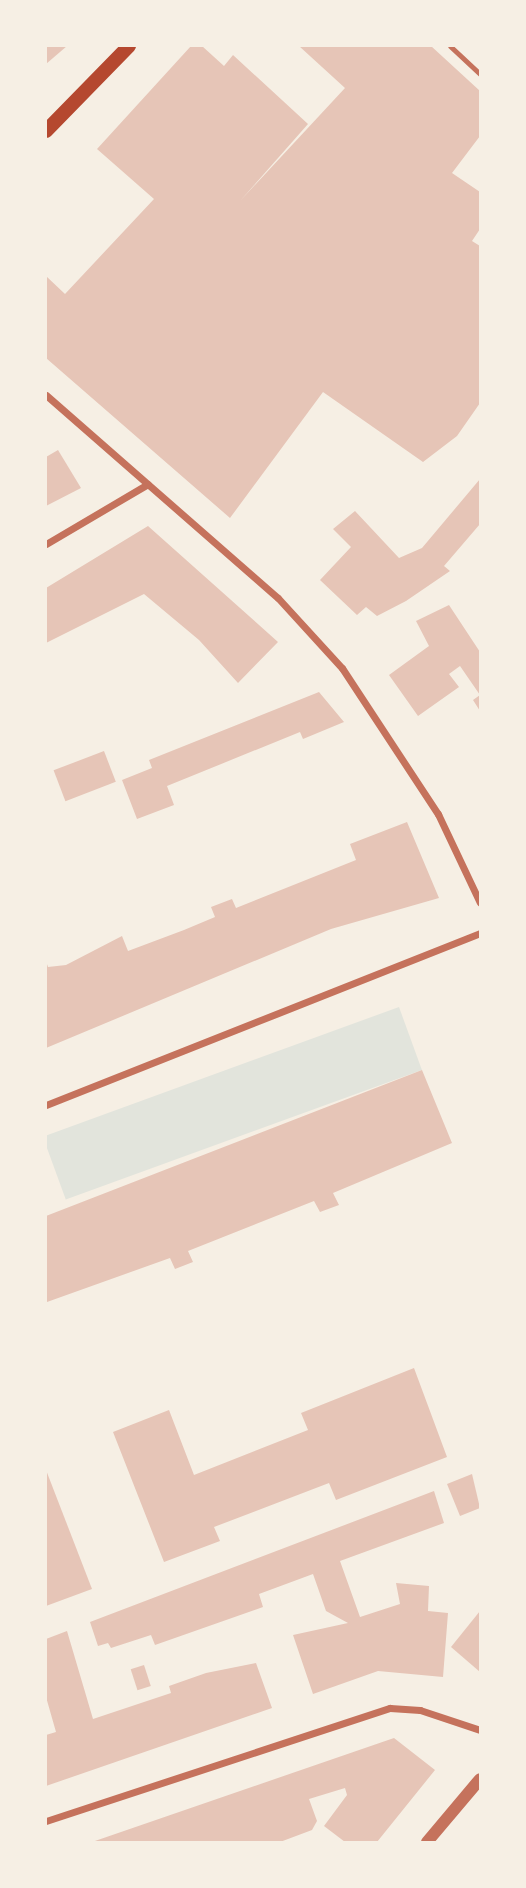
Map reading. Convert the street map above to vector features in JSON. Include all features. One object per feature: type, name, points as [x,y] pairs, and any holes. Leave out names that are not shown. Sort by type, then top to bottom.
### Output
[{"type":"main road","points":[[46,131],[129,46]]},
{"type":"street","points":[[46,395],[278,598],[342,668],[439,814],[481,903]]},
{"type":"street","points":[[46,544],[148,484]]},
{"type":"street","points":[[46,1105],[481,933]]},
{"type":"street","points":[[46,1821],[390,1708],[420,1710],[481,1730]]},
{"type":"street","points":[[427,1843],[481,1779]]},
{"type":"lane","points":[[450,46],[481,74]]},
{"type":"shaded area","points":[[399,1007],[422,1070],[66,1200],[46,1145],[46,1135]]},
{"type":"building","points":[[46,46],[67,46],[46,64]]},
{"type":"building","points":[[191,46],[202,46],[224,66],[233,55],[308,124],[240,201],[345,88],[299,46],[431,46],[480,91],[480,136],[452,173],[480,192],[480,229],[472,241],[480,246],[480,403],[457,436],[423,462],[323,392],[230,518],[46,358],[46,276],[65,294],[154,199],[97,149]]},
{"type":"building","points":[[58,450],[81,488],[46,506],[46,457]]},
{"type":"building","points":[[480,479],[480,524],[444,566],[450,571],[406,601],[377,616],[366,607],[357,615],[320,580],[351,547],[333,529],[355,511],[399,558],[422,548]]},
{"type":"building","points":[[148,526],[278,642],[238,683],[199,640],[144,594],[46,643],[46,588]]},
{"type":"building","points":[[449,605],[480,652],[480,695],[460,666],[449,674],[459,687],[418,716],[389,675],[429,646],[416,621]]},
{"type":"building","points":[[319,692],[344,722],[303,739],[300,732],[167,786],[174,805],[137,819],[122,780],[152,768],[149,760]]},
{"type":"building","points":[[480,695],[480,711],[473,700]]},
{"type":"building","points":[[104,751],[116,782],[65,801],[54,770]]},
{"type":"building","points":[[407,822],[439,898],[331,929],[46,1048],[46,961],[48,967],[66,965],[122,936],[128,951],[184,930],[215,917],[211,907],[232,899],[236,908],[356,860],[350,844]]},
{"type":"building","points":[[422,1070],[452,1143],[333,1193],[339,1205],[320,1212],[314,1201],[188,1251],[193,1262],[175,1269],[170,1258],[47,1302],[46,1216]]},
{"type":"building","points":[[414,1368],[447,1457],[336,1500],[329,1483],[214,1527],[220,1541],[164,1562],[113,1432],[169,1410],[194,1475],[308,1430],[301,1413]]},
{"type":"building","points":[[46,1470],[92,1589],[46,1606]]},
{"type":"building","points":[[472,1474],[480,1508],[460,1516],[447,1484]]},
{"type":"building","points":[[434,1491],[444,1523],[340,1561],[360,1617],[400,1604],[396,1583],[429,1586],[428,1611],[448,1613],[443,1677],[378,1671],[313,1694],[293,1635],[348,1623],[326,1611],[313,1574],[259,1594],[263,1607],[155,1645],[151,1635],[111,1648],[108,1643],[98,1646],[90,1622]]},
{"type":"building","points":[[480,1611],[480,1672],[451,1647]]},
{"type":"building","points":[[67,1631],[93,1719],[171,1693],[169,1686],[206,1673],[256,1663],[272,1708],[46,1786],[46,1735],[56,1732],[46,1697],[46,1639]]},
{"type":"building","points":[[144,1665],[151,1686],[137,1690],[131,1669]]},
{"type":"building","points":[[394,1738],[435,1770],[377,1842],[345,1842],[324,1826],[347,1795],[345,1788],[309,1799],[317,1821],[312,1830],[280,1842],[92,1842]]}]
